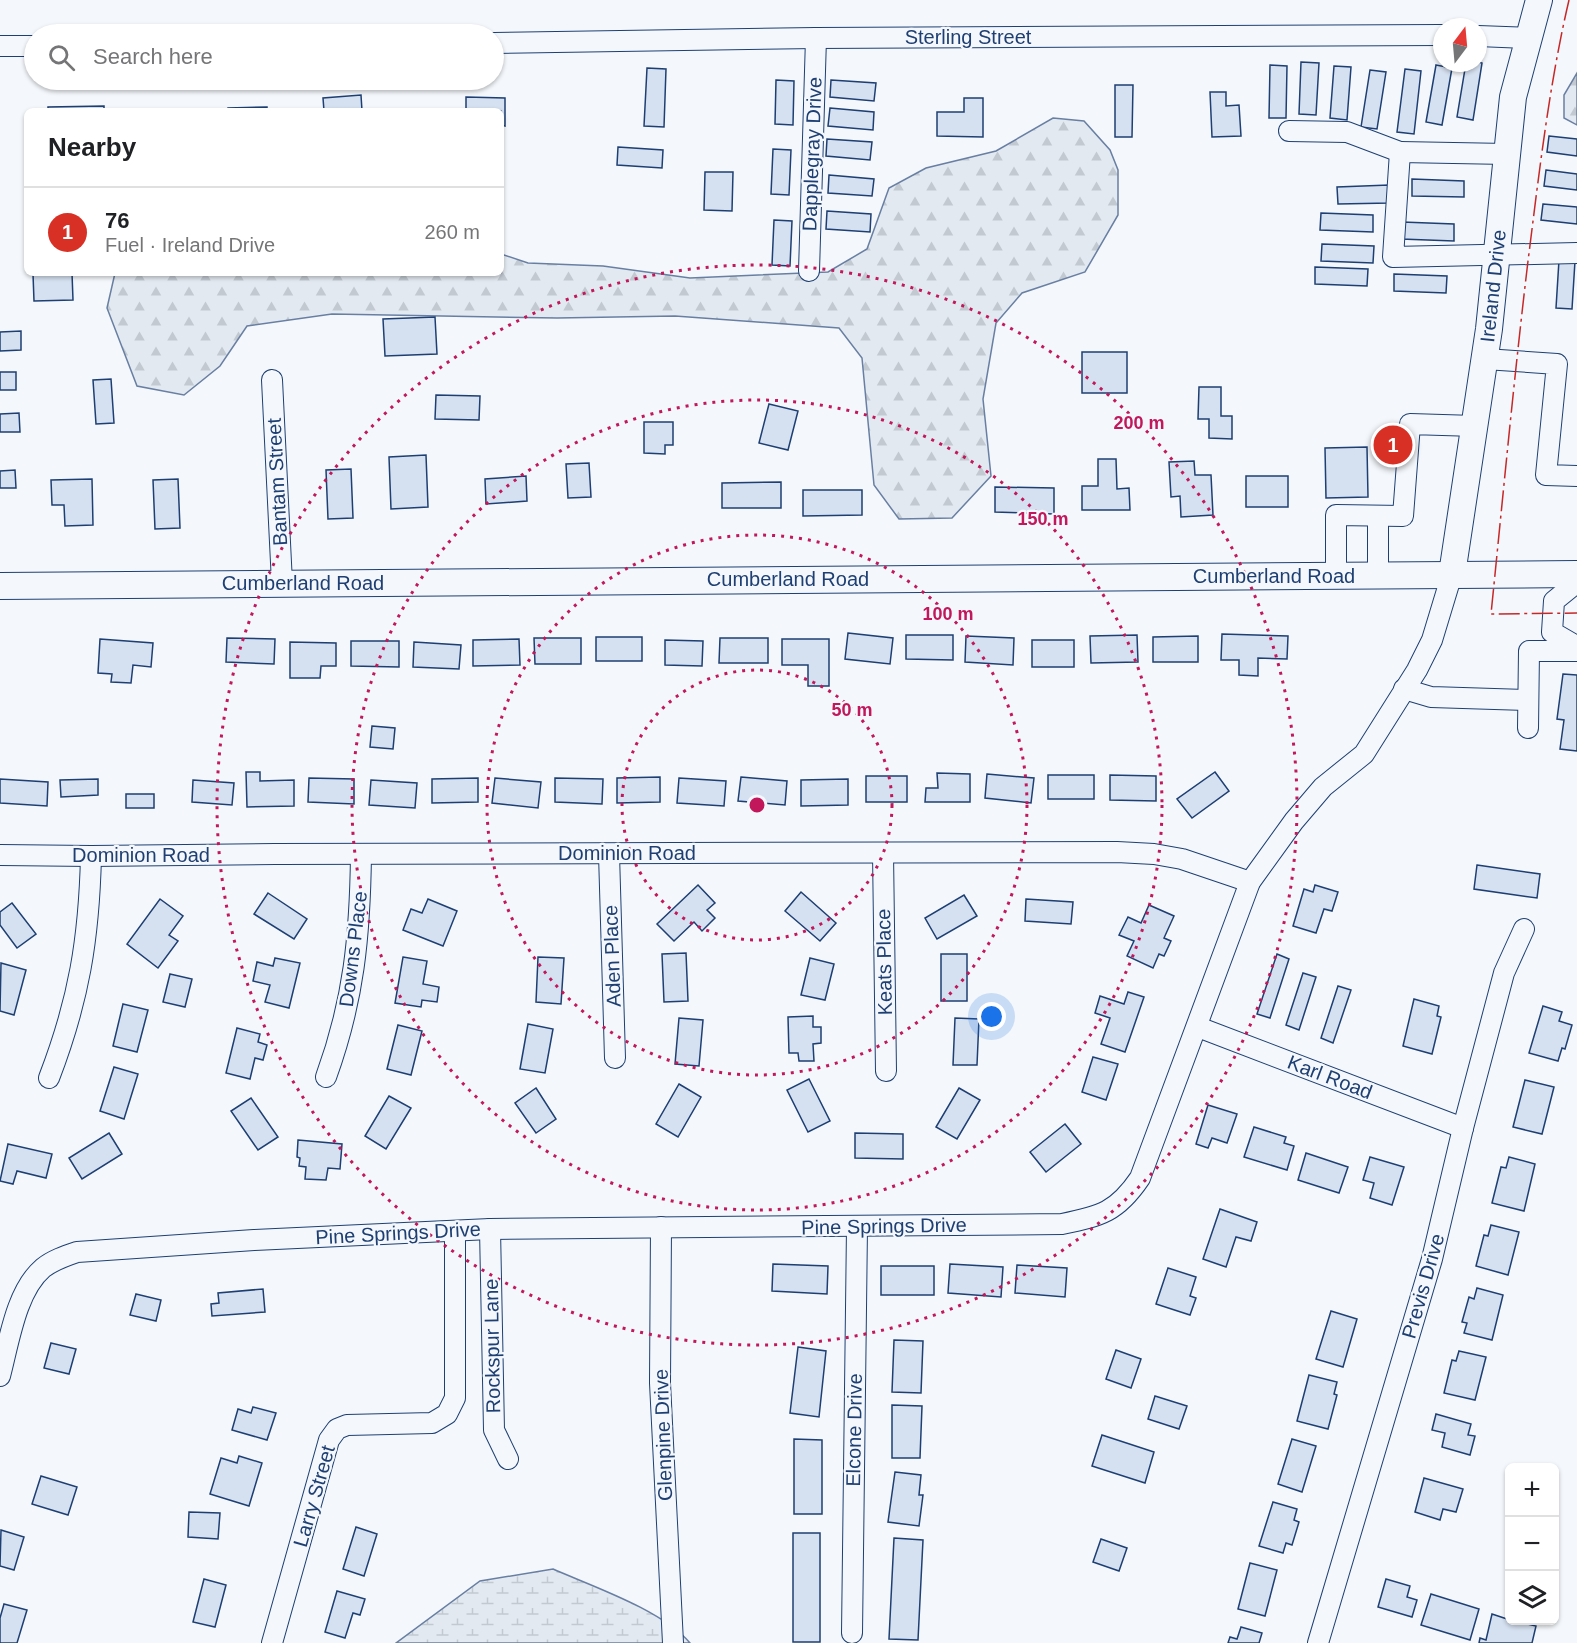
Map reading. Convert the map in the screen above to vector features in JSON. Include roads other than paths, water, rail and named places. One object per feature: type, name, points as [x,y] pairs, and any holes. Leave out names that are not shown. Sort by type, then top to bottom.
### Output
[{"type":"main road","name":"Ireland Drive","points":[[1452,574],[1485,358],[1514,97],[1539,0]]},
{"type":"main road","name":"Cumberland Road","points":[[0,586],[1452,574],[1573,583]]},
{"type":"street","name":"Sterling Street","points":[[504,43],[816,38],[1433,35]]},
{"type":"street","points":[[1487,36],[1529,38]]},
{"type":"street","name":"Dapplegray Drive","points":[[808,271],[816,38]]},
{"type":"street","points":[[0,46],[24,46]]},
{"type":"street","points":[[1289,131],[1347,132],[1400,152],[1507,154]]},
{"type":"street","points":[[1400,152],[1393,256],[1577,253]]},
{"type":"street","points":[[1485,358],[1557,364],[1546,475],[1577,476]]},
{"type":"street","name":"Bantam Street","points":[[272,380],[282,583]]},
{"type":"street","points":[[1336,575],[1336,515],[1403,516],[1410,424],[1474,426]]},
{"type":"street","points":[[1378,516],[1378,575]]},
{"type":"street","name":"Pine Springs Drive","points":[[0,1376],[22,1297],[32,1280],[43,1268],[57,1259],[77,1252],[254,1240],[490,1229],[1062,1224],[1094,1217],[1113,1208],[1128,1195],[1140,1178],[1250,882],[1294,821],[1323,787],[1364,754],[1432,640],[1452,574]]},
{"type":"street","points":[[1573,583],[1554,601],[1552,632],[1574,646]]},
{"type":"street","points":[[1528,728],[1528,651],[1574,646]]},
{"type":"street","points":[[1404,689],[1431,697],[1528,700]]},
{"type":"street","name":"Keats Place","points":[[883,853],[886,1071]]},
{"type":"street","name":"Downs Place","points":[[326,1077],[348,1007],[355,966],[360,921],[361,854]]},
{"type":"street","name":"Aden Place","points":[[609,854],[615,1058]]},
{"type":"street","name":"Dominion Road","points":[[0,855],[1154,854],[1182,860],[1250,882]]},
{"type":"street","points":[[49,1078],[76,996],[90,911],[91,856]]},
{"type":"street","name":"Previs Drive","points":[[1318,1643],[1432,1258],[1504,973],[1524,929]]},
{"type":"street","name":"Karl Road","points":[[1198,1027],[1463,1128]]},
{"type":"street","name":"Glenpine Drive","points":[[661,1227],[660,1383],[673,1643]]},
{"type":"street","name":"Elcone Drive","points":[[852,1633],[856,1227]]},
{"type":"street","name":"Rockspur Lane","points":[[490,1229],[494,1430],[508,1459]]},
{"type":"street","name":"Larry Street","points":[[272,1643],[329,1440],[336,1429],[347,1425],[432,1423],[447,1414],[455,1398],[455,1231]]},
{"type":"place","name":"76","points":[[1393,445]]}]
